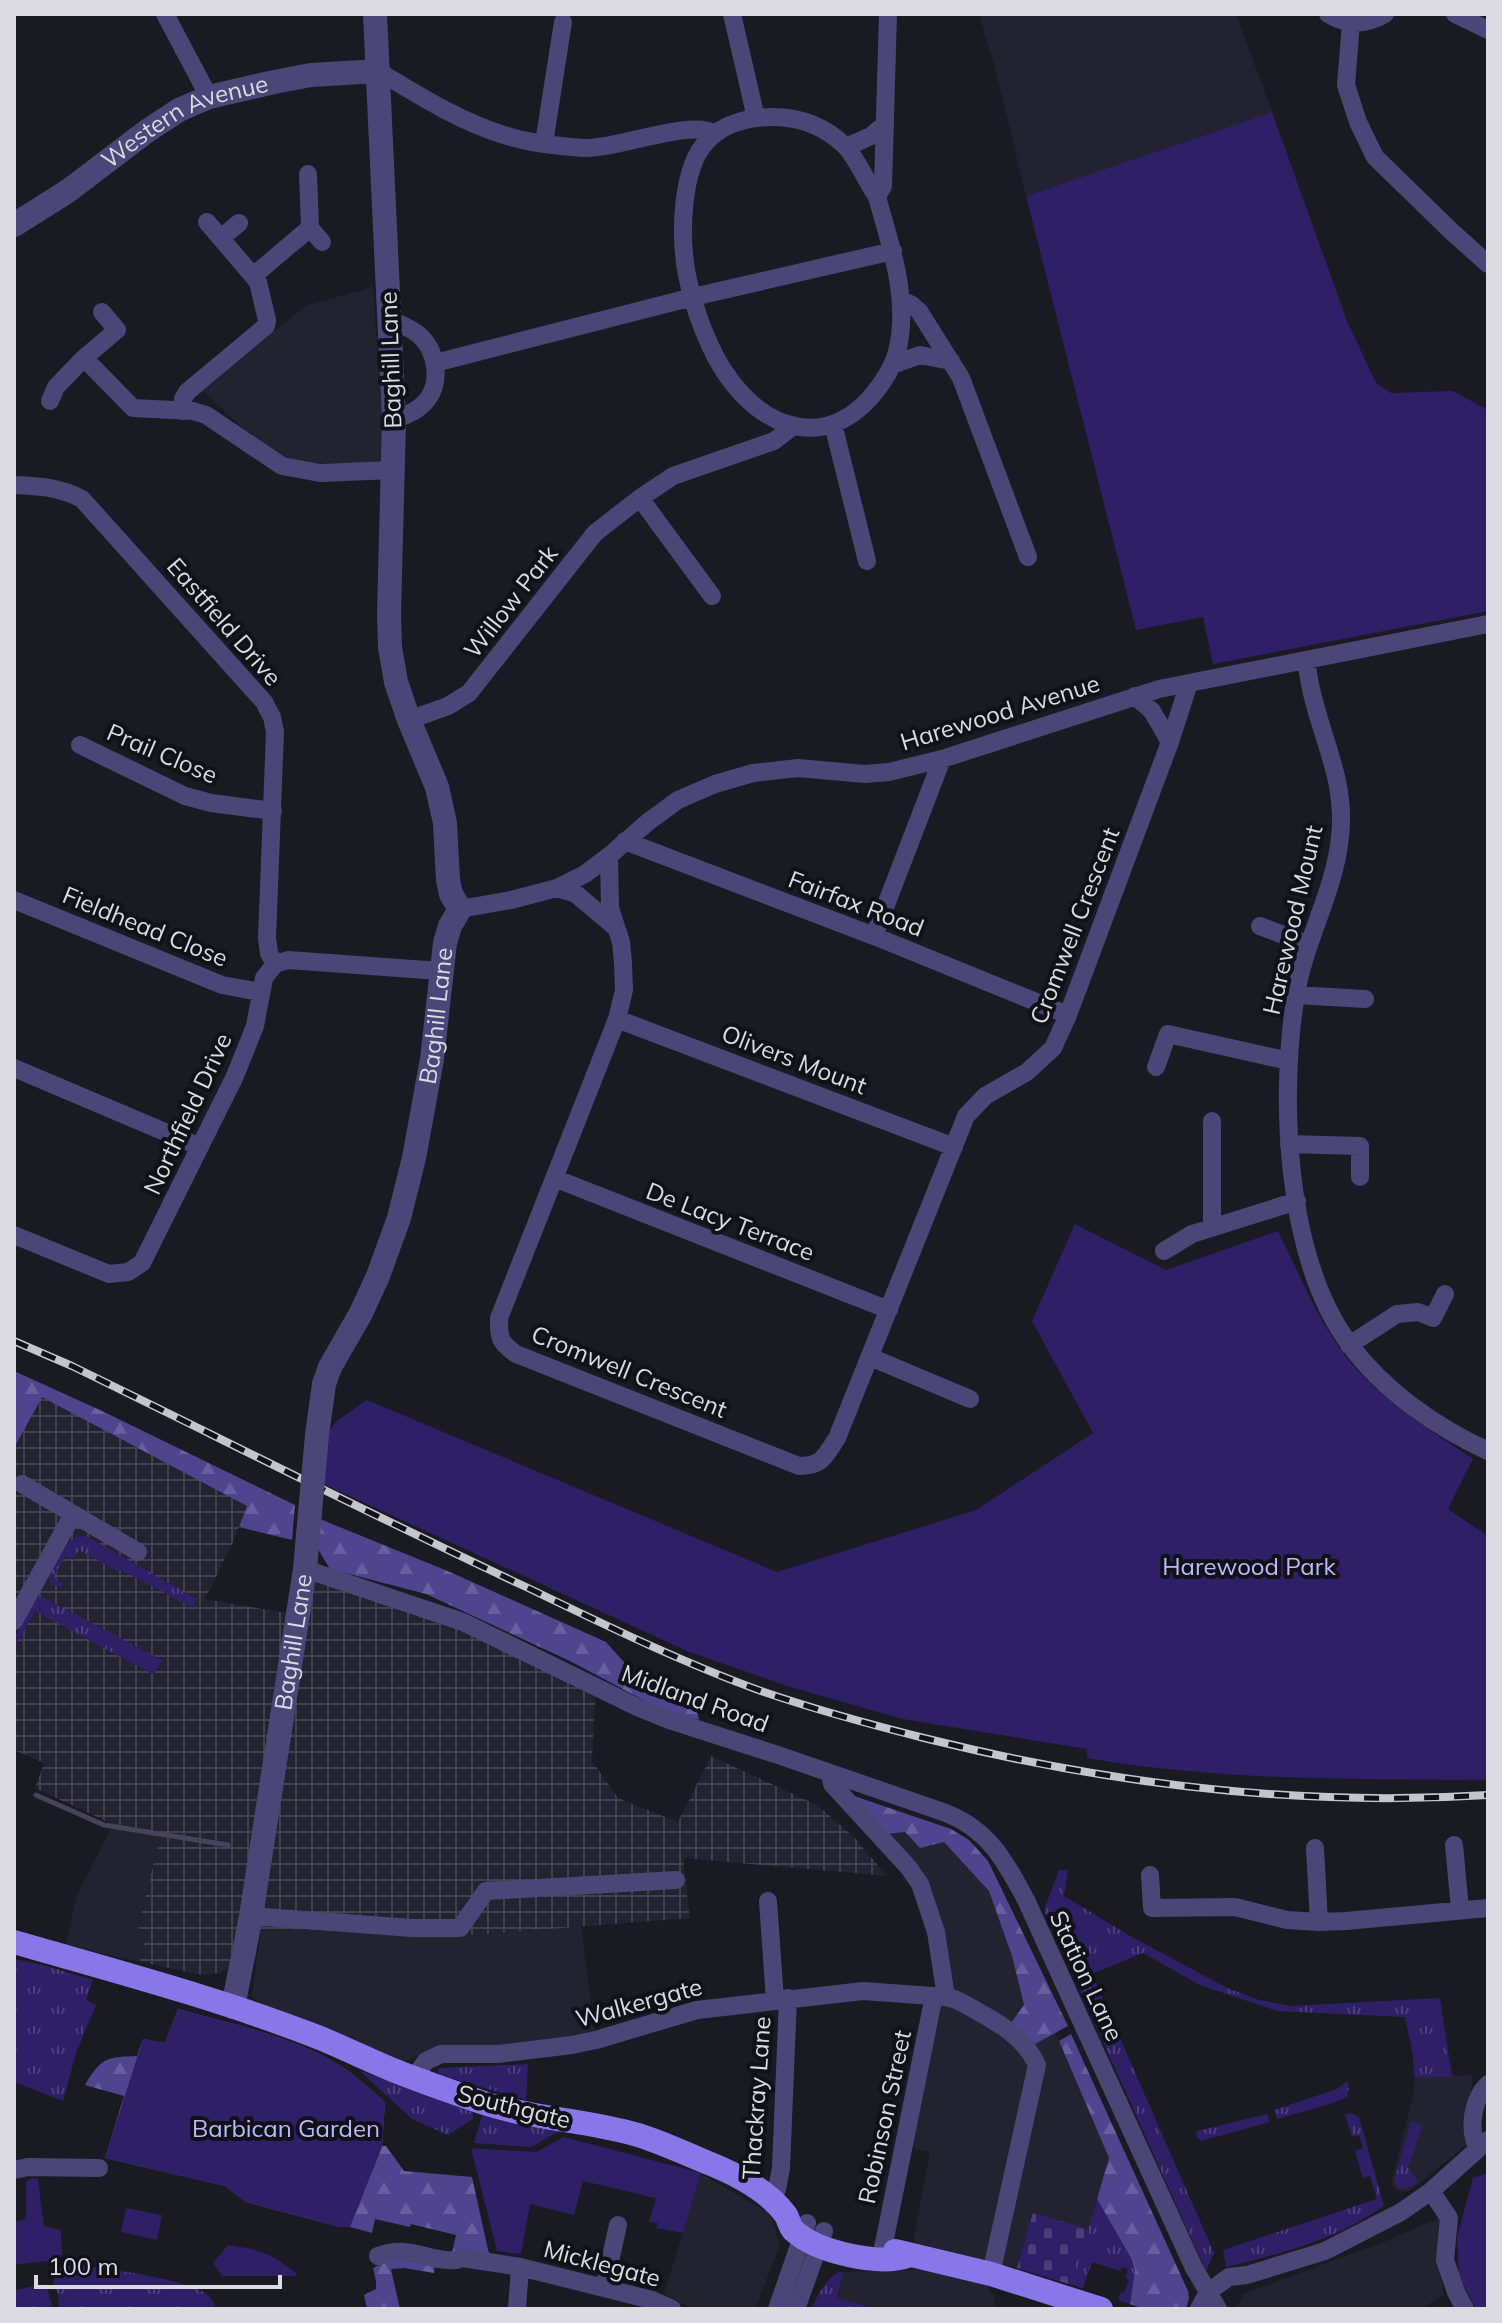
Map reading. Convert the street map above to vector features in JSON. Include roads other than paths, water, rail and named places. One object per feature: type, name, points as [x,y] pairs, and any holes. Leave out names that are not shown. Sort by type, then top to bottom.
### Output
[{"type":"highway","name":"Southgate","points":[[14,1942],[162,1983],[233,2007],[493,2106],[637,2135],[730,2172],[752,2184],[808,2233],[873,2260],[895,2260],[908,2256]]},
{"type":"highway","name":"Southgate","points":[[808,2233],[991,2274],[1101,2309]]},
{"type":"street","points":[[165,14],[209,97]]},
{"type":"street","name":"Baghill Lane","points":[[233,2007],[251,1916],[305,1569],[324,1384],[378,1276],[399,1218],[414,1158],[432,1059],[440,971],[450,926],[460,909],[451,894],[448,880],[445,823],[437,787],[396,682],[390,647],[394,420],[375,14]]},
{"type":"street","points":[[732,14],[756,118]]},
{"type":"street","name":"Willow Park","points":[[877,197],[883,186],[888,14]]},
{"type":"street","points":[[1328,14],[1351,23],[1368,22],[1385,14]]},
{"type":"street","points":[[1455,14],[1488,30]]},
{"type":"street","points":[[544,143],[563,22]]},
{"type":"street","points":[[1351,23],[1346,85],[1358,122],[1375,157],[1488,264]]},
{"type":"street","name":"Western Avenue","points":[[14,225],[68,191],[147,131],[179,110],[209,97],[311,75],[378,71]]},
{"type":"street","name":"Willow Park","points":[[378,71],[455,116],[505,136],[585,148],[605,147],[699,128],[715,134],[723,127],[756,118],[782,117],[808,122],[846,147],[877,197],[893,251],[901,300],[899,333],[892,365],[877,390],[861,408],[833,424],[814,428],[792,427],[774,441],[673,476],[640,498],[595,533],[469,693],[448,706],[409,720]]},
{"type":"street","points":[[846,147],[871,136],[885,124]]},
{"type":"street","points":[[715,134],[698,154],[689,177],[684,208],[687,273],[693,297],[707,337],[730,380],[767,415],[792,427]]},
{"type":"street","points":[[253,276],[316,235],[308,174]]},
{"type":"street","points":[[182,411],[187,392],[266,326],[267,320],[258,282],[207,222]]},
{"type":"street","points":[[221,238],[239,223]]},
{"type":"street","points":[[435,363],[693,297],[893,251]]},
{"type":"street","points":[[901,300],[919,311],[951,361],[970,400],[1028,557]]},
{"type":"street","points":[[50,401],[56,387],[117,330],[102,312]]},
{"type":"street","points":[[391,320],[419,336],[430,349],[435,363],[432,393],[426,402],[412,413],[394,420]]},
{"type":"street","points":[[892,365],[920,355],[951,361]]},
{"type":"street","points":[[84,358],[133,408],[193,411],[206,415],[282,466],[320,473],[394,470]]},
{"type":"street","points":[[833,424],[867,561]]},
{"type":"street","name":"Eastfield Drive","points":[[14,485],[46,485],[82,499],[264,702],[275,732],[267,938],[269,953],[275,964]]},
{"type":"street","points":[[640,498],[712,596]]},
{"type":"street","name":"Harewood Avenue","points":[[460,909],[557,888],[585,874],[678,800],[715,784],[753,773],[798,768],[865,774],[889,772],[942,759],[1159,689],[1488,624]]},
{"type":"street","name":"Harewood Mount","points":[[1306,660],[1314,703],[1336,769],[1341,808],[1338,851],[1296,995],[1289,1061],[1289,1144],[1308,1255],[1334,1321],[1365,1363],[1395,1393],[1457,1435],[1488,1451]]},
{"type":"street","name":"Cromwell Crescent","points":[[609,856],[608,886],[614,926],[621,942],[624,990],[617,1019],[499,1318],[499,1336],[506,1347],[516,1354],[799,1466],[813,1466],[823,1460],[837,1438],[966,1116],[985,1096],[1027,1072],[1053,1048],[1170,742],[1189,683]]},
{"type":"street","points":[[1135,696],[1152,711],[1170,742]]},
{"type":"street","name":"Prail Close","points":[[80,745],[185,796],[211,803],[273,811]]},
{"type":"street","points":[[874,936],[942,759]]},
{"type":"street","name":"Fairfax Road","points":[[625,841],[874,936],[1068,1015]]},
{"type":"street","points":[[557,888],[576,894],[614,926]]},
{"type":"street","name":"Fieldhead Close","points":[[14,900],[222,985],[260,992]]},
{"type":"street","points":[[1260,926],[1309,945]]},
{"type":"street","points":[[275,964],[288,960],[440,971]]},
{"type":"street","name":"Northfield Drive","points":[[14,1235],[99,1271],[119,1273],[135,1269],[142,1263],[235,1076],[255,1026],[264,978],[275,964]]},
{"type":"street","points":[[1296,995],[1365,999]]},
{"type":"street","name":"Olivers Mount","points":[[617,1019],[954,1147]]},
{"type":"street","points":[[1156,1067],[1168,1034],[1289,1061]]},
{"type":"street","points":[[14,1068],[198,1146]]},
{"type":"street","points":[[1212,1121],[1212,1227]]},
{"type":"street","points":[[1289,1144],[1360,1146],[1360,1177]]},
{"type":"street","name":"De Lacy Terrace","points":[[554,1178],[889,1310]]},
{"type":"street","points":[[1164,1251],[1192,1234],[1297,1201]]},
{"type":"street","points":[[1349,1345],[1397,1314],[1418,1312],[1433,1318],[1445,1294]]},
{"type":"street","points":[[870,1357],[970,1399]]},
{"type":"street","points":[[22,1484],[138,1552]]},
{"type":"street","points":[[14,1621],[73,1514]]},
{"type":"street","name":"Midland Road","points":[[305,1569],[463,1622],[669,1720],[830,1773]]},
{"type":"street","points":[[830,1773],[832,1784],[920,1884],[936,1932],[940,1996],[974,2009],[1021,2040],[1037,2065],[991,2274]]},
{"type":"street","name":"Station Lane","points":[[830,1773],[965,1821],[996,1850],[1026,1900],[1194,2268],[1218,2309]]},
{"type":"street","points":[[1454,1845],[1460,1909]]},
{"type":"street","points":[[1315,1848],[1319,1922]]},
{"type":"street","points":[[1150,1875],[1152,1908],[1235,1907],[1287,1920],[1319,1922],[1488,1908]]},
{"type":"street","points":[[251,1916],[412,1928],[460,1928],[486,1891],[676,1880]]},
{"type":"street","name":"Thackray Lane","points":[[768,1901],[781,1999],[781,2168],[777,2189],[808,2233]]},
{"type":"street","name":"Walkergate","points":[[414,2078],[421,2065],[441,2054],[542,2050],[596,2040],[697,2010],[863,1991],[940,1996]]},
{"type":"street","name":"Robinson Street","points":[[883,2248],[940,1996]]},
{"type":"street","points":[[1199,2309],[1208,2292],[1229,2277],[1247,2275],[1331,2249],[1401,2212],[1431,2191],[1483,2145],[1472,2136],[1472,2124],[1480,2094],[1488,2084]]},
{"type":"street","points":[[19,2166],[99,2168]]},
{"type":"street","points":[[1431,2191],[1449,2218],[1445,2260],[1465,2309]]},
{"type":"street","points":[[604,2288],[618,2225]]},
{"type":"street","points":[[777,2309],[808,2233]]},
{"type":"street","points":[[796,2309],[808,2233]]},
{"type":"street","name":"Micklegate","points":[[378,2256],[405,2252],[455,2261],[463,2258],[520,2267],[652,2300],[672,2309]]},
{"type":"street","points":[[517,2309],[520,2267]]},
{"type":"street","points":[[1218,2309],[1228,2292],[1247,2275]]},
{"type":"waterway","points":[[36,1795],[104,1825],[228,1845]]},
{"type":"railway","points":[[14,1341],[72,1366],[613,1629],[731,1680],[802,1705],[997,1755],[1136,1780],[1347,1798],[1488,1795]]},
{"type":"park label","name":"Harewood Park","points":[[1249,1567]]},
{"type":"park label","name":"Barbican Garden","points":[[286,2129]]}]
